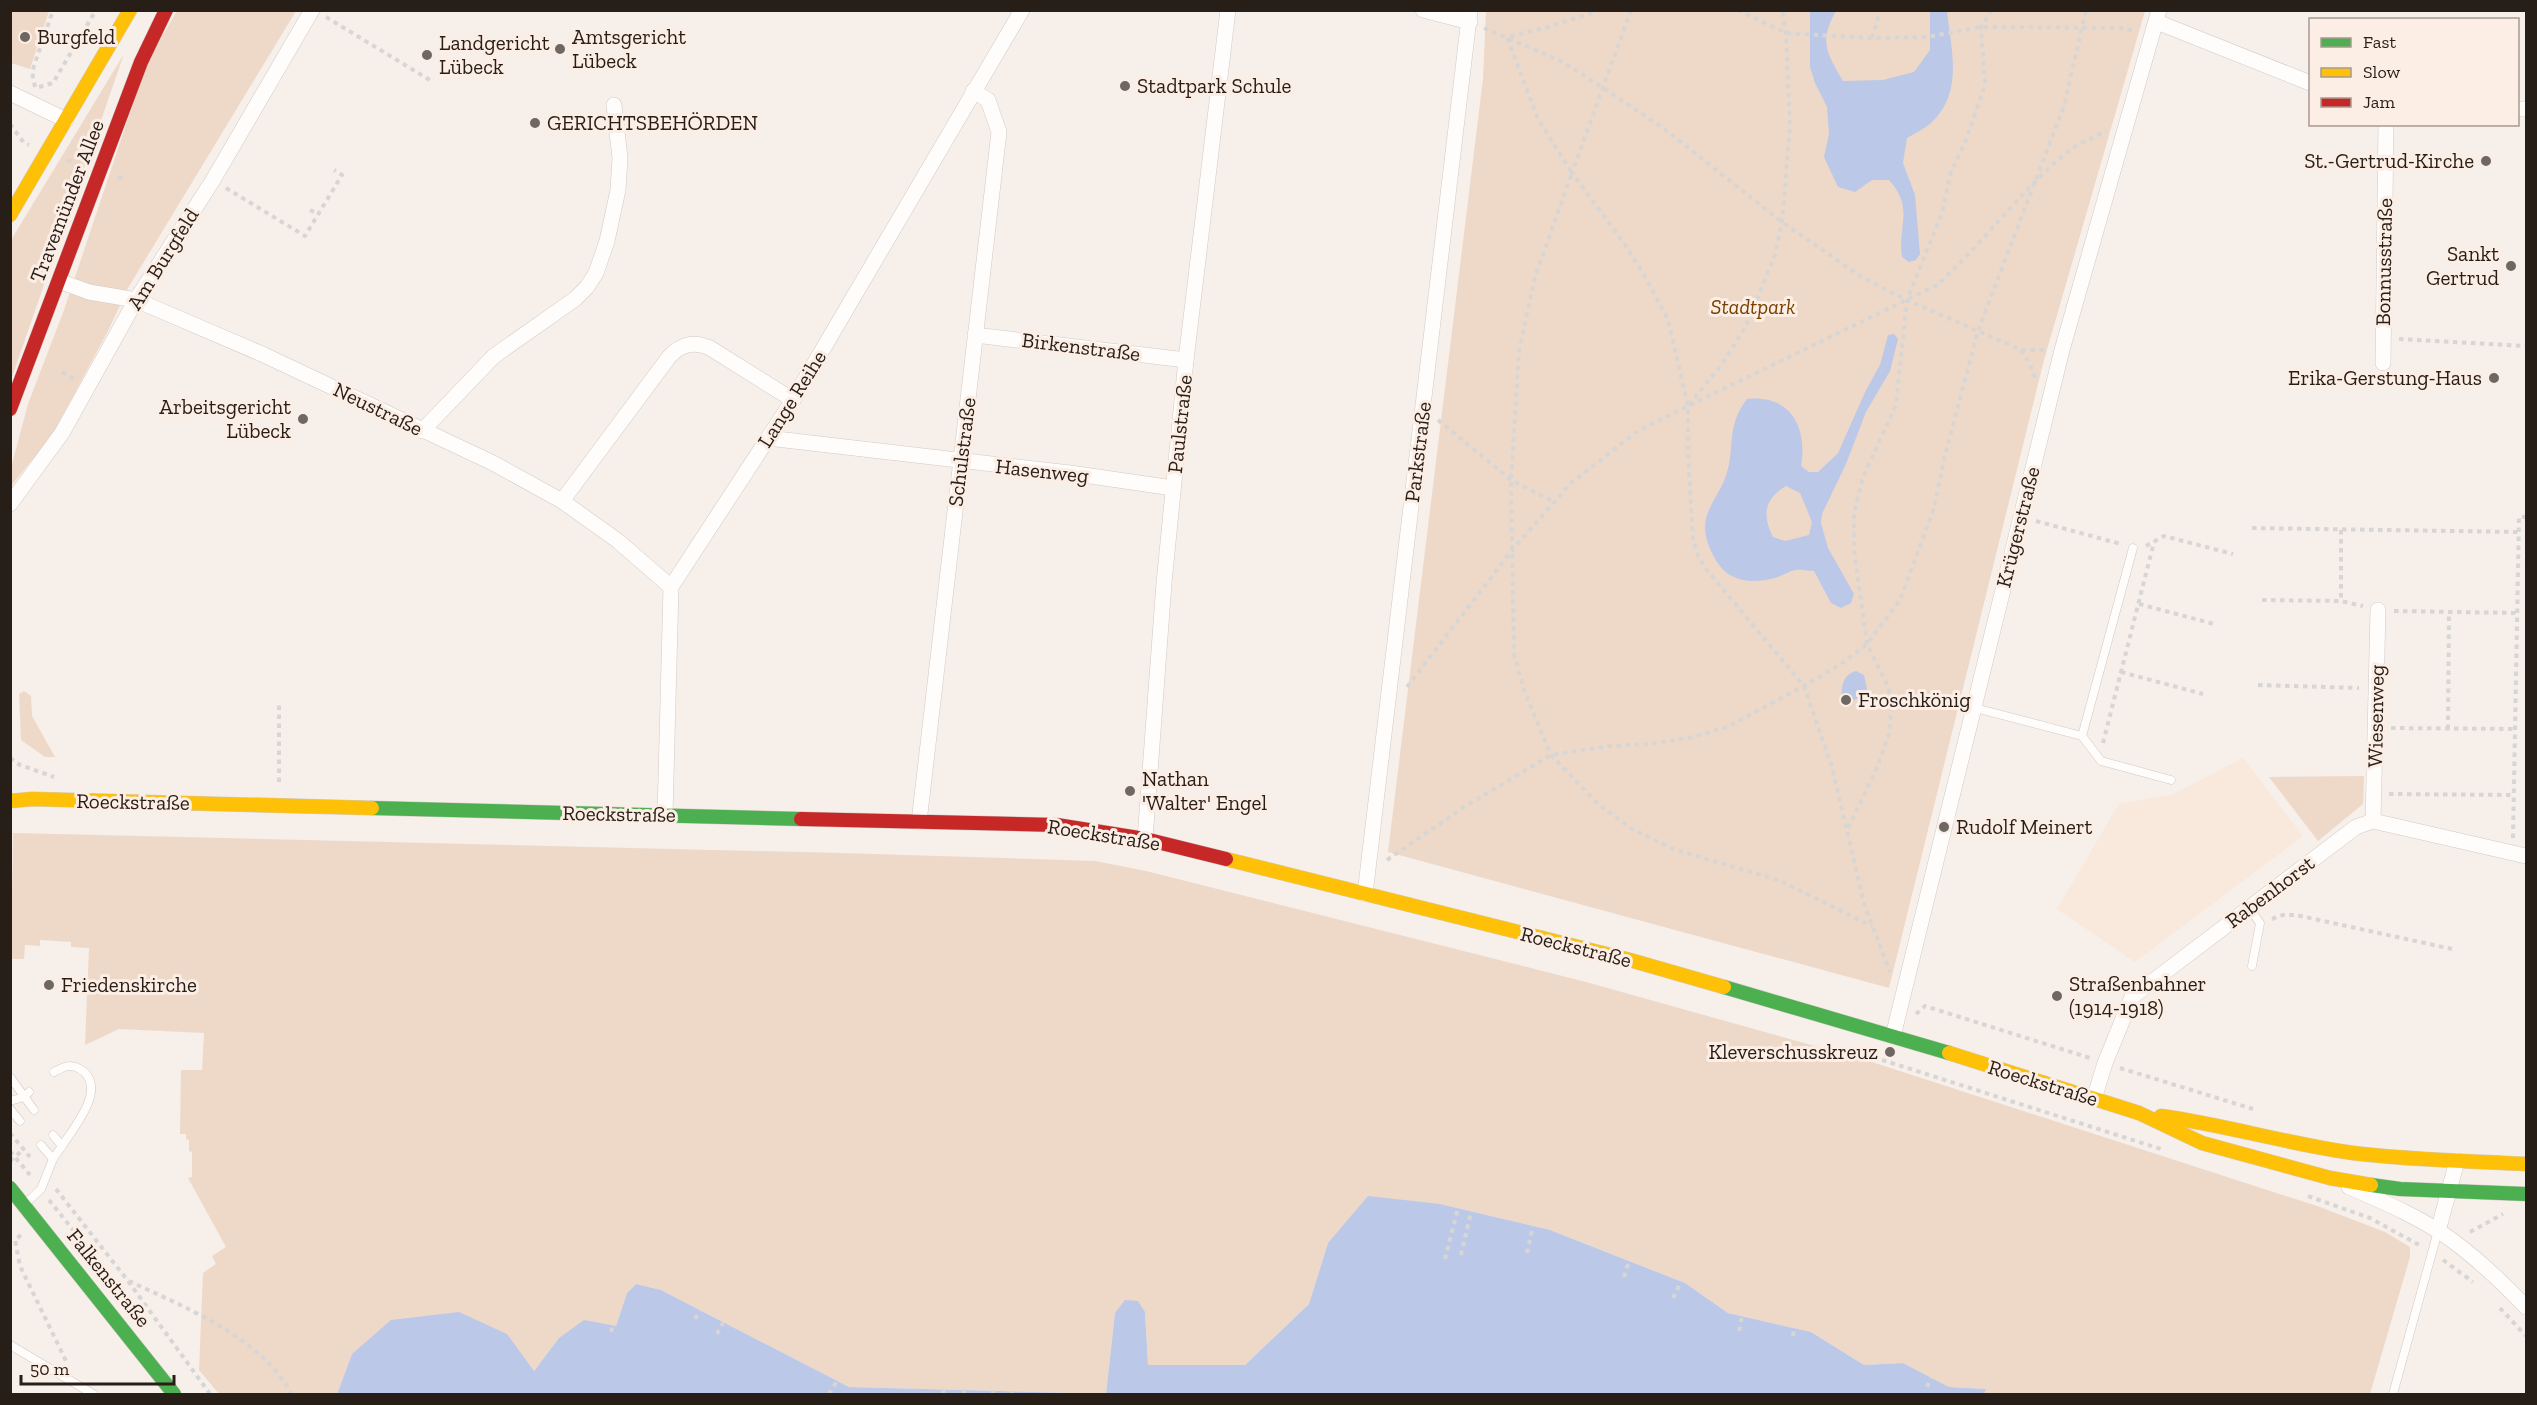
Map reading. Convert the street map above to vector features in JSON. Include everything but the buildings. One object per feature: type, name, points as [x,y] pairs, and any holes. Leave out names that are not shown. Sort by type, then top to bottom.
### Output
[{"type":"main road","name":"Travemünder Allee","points":[[10,215],[130,10]]},
{"type":"main road","name":"Travemünder Allee","points":[[10,409],[141,62],[166,10]]},
{"type":"main road","name":"Roeckstraße","points":[[10,788],[32,799]]},
{"type":"main road","name":"Roeckstraße","points":[[10,801],[32,799],[1057,825],[1145,839],[1630,960],[1893,1036],[2139,1113],[2202,1143],[2330,1178],[2400,1189],[2526,1194]]},
{"type":"main road","name":"Roeckstraße","points":[[2139,1113],[2210,1123],[2298,1144],[2401,1157],[2526,1164]]},
{"type":"main road","name":"Falkenstraße","points":[[10,1188],[174,1395]]},
{"type":"main road","points":[[10,1214],[24,1205]]},
{"type":"street","name":"Lange Reihe","points":[[671,587],[793,400],[1022,10]]},
{"type":"street","name":"Paulstraße","points":[[1145,839],[1173,488],[1228,10]]},
{"type":"street","points":[[1423,10],[1470,16]]},
{"type":"street","name":"Am Burgfeld","points":[[10,504],[62,433],[136,300],[318,13]]},
{"type":"street","name":"Parkstraße","points":[[1365,894],[1470,16]]},
{"type":"street","points":[[2156,22],[2309,83]]},
{"type":"street","name":"Krügerstraße","points":[[1893,1036],[2062,350],[2156,22]]},
{"type":"street","name":"Schulstraße","points":[[919,822],[999,132],[987,100],[973,91]]},
{"type":"street","points":[[23,93],[66,120]]},
{"type":"street","points":[[422,431],[494,356],[575,299],[596,273],[607,241],[618,190],[620,158],[614,105]]},
{"type":"street","name":"Bonnusstraße","points":[[2383,363],[2386,126]]},
{"type":"street","name":"Neustraße","points":[[59,281],[89,292],[136,300],[262,354],[493,463],[562,501],[618,541],[671,587]]},
{"type":"street","name":"Birkenstraße","points":[[975,334],[1186,360]]},
{"type":"street","points":[[562,501],[669,357],[677,349],[686,345],[698,343],[710,348],[793,400]]},
{"type":"street","name":"Hasenweg","points":[[768,438],[1070,473],[1173,488]]},
{"type":"street","points":[[665,815],[671,587]]},
{"type":"street","name":"Wiesenweg","points":[[2373,821],[2378,610]]},
{"type":"street","points":[[2373,821],[2520,854]]},
{"type":"street","name":"Rabenhorst","points":[[2094,1099],[2105,1063],[2132,997],[2356,827],[2373,821]]},
{"type":"street","points":[[2438,1231],[2457,1161]]},
{"type":"street","name":"Roeckstraße","points":[[2330,1178],[2438,1231],[2460,1238],[2526,1307]]},
{"type":"lane","points":[[2082,736],[2133,548]]},
{"type":"lane","points":[[1975,708],[2082,736],[2101,761],[2171,780]]},
{"type":"lane","points":[[2249,908],[2260,923],[2252,966]]},
{"type":"lane","points":[[24,1205],[41,1189],[53,1159],[91,1098],[91,1085],[86,1073],[75,1066],[65,1065],[54,1072]]},
{"type":"lane","points":[[10,1077],[26,1095],[34,1110]]},
{"type":"lane","points":[[10,1101],[26,1095]]},
{"type":"lane","points":[[10,1109],[20,1120]]},
{"type":"lane","points":[[53,1135],[62,1146]]},
{"type":"lane","points":[[41,1145],[53,1159]]},
{"type":"lane","points":[[2393,1395],[2438,1231]]},
{"type":"lane","points":[[10,1345],[77,1383],[93,1395]]},
{"type":"path","points":[[23,93],[52,10]]},
{"type":"path","points":[[23,93],[53,83],[96,10]]},
{"type":"path","points":[[1507,37],[1601,10]]},
{"type":"path","points":[[1631,10],[1605,89],[1535,277],[1519,351],[1510,480],[1514,654],[1524,690],[1551,755],[1598,804],[1632,829],[1673,849],[1778,880],[1872,926]]},
{"type":"path","points":[[1738,10],[1786,33],[1872,38],[1927,37],[1981,27],[2119,28],[2156,22]]},
{"type":"path","points":[[1688,406],[1722,364],[1746,326],[1775,255],[1782,222],[1790,128],[1786,33],[1782,10]]},
{"type":"path","points":[[1872,38],[1880,10]]},
{"type":"path","points":[[1847,829],[1879,763],[1890,733],[1892,702],[1887,684],[1867,644],[1854,550],[1854,513],[1863,477],[1896,405],[1907,300],[1942,213],[1950,175],[1966,140],[1985,85],[1981,27],[1992,10]]},
{"type":"path","points":[[1378,865],[1464,807],[1551,755],[1693,737],[1727,727],[1804,686],[1844,662],[1867,644],[1900,600],[1933,511],[1946,451],[1978,332],[2064,106],[2086,10]]},
{"type":"path","points":[[318,13],[433,81]]},
{"type":"path","points":[[1470,16],[1507,37],[1561,61],[1605,89],[1663,129],[1782,222],[1863,278],[2021,350],[2062,350]]},
{"type":"path","points":[[1507,37],[1538,119],[1572,173],[1626,246],[1661,305],[1674,340],[1688,406],[1690,507],[1698,556],[1804,686],[1832,767],[1864,904],[1903,999]]},
{"type":"path","points":[[1387,714],[1513,549],[1569,484],[1612,449],[1639,430],[1937,285],[1967,258],[2037,181],[2068,152],[2107,130],[2126,129]]},
{"type":"path","points":[[213,180],[306,236],[342,175],[334,170]]},
{"type":"path","points":[[310,210],[318,214]]},
{"type":"path","points":[[2384,338],[2526,346]]},
{"type":"path","points":[[2021,350],[2029,362],[2038,389],[2049,403]]},
{"type":"path","points":[[62,372],[72,377]]},
{"type":"path","points":[[1423,408],[1510,480],[1554,502]]},
{"type":"path","points":[[2520,854],[2515,795],[2518,532],[2519,517],[2526,517]]},
{"type":"path","points":[[2252,528],[2518,532]]},
{"type":"path","points":[[2341,530],[2342,601]]},
{"type":"path","points":[[2099,758],[2154,542]]},
{"type":"path","points":[[2262,600],[2342,601],[2378,610],[2517,613]]},
{"type":"path","points":[[2139,604],[2214,624]]},
{"type":"path","points":[[2448,729],[2449,612]]},
{"type":"path","points":[[2121,672],[2203,694]]},
{"type":"path","points":[[2258,685],[2376,689]]},
{"type":"path","points":[[279,704],[279,782]]},
{"type":"path","points":[[2376,728],[2516,729]]},
{"type":"path","points":[[10,759],[54,777],[64,777]]},
{"type":"path","points":[[2374,793],[2515,795]]},
{"type":"path","points":[[2260,923],[2283,915],[2296,915],[2452,949]]},
{"type":"path","points":[[1925,1006],[2259,1112]]},
{"type":"path","points":[[1873,1057],[2054,1114]]},
{"type":"path","points":[[10,1133],[128,1281],[210,1395]]},
{"type":"path","points":[[10,1161],[24,1149]]},
{"type":"path","points":[[1444,1259],[1458,1208]]},
{"type":"path","points":[[1461,1255],[1471,1212]]},
{"type":"path","points":[[2460,1238],[2507,1212]]},
{"type":"path","points":[[1527,1253],[1533,1226]]},
{"type":"path","points":[[21,1235],[15,1240],[20,1266],[77,1383]]},
{"type":"path","points":[[2432,1253],[2478,1286]]},
{"type":"path","points":[[1624,1277],[1629,1261]]},
{"type":"path","points":[[128,1281],[188,1310],[256,1350],[284,1379],[291,1395]]},
{"type":"path","points":[[1673,1298],[1681,1282]]},
{"type":"path","points":[[2494,1303],[2526,1336]]},
{"type":"path","points":[[695,1319],[700,1311]]},
{"type":"path","points":[[1739,1331],[1742,1316]]},
{"type":"path","points":[[717,1334],[723,1323]]},
{"type":"path","points":[[611,1332],[613,1325]]},
{"type":"path","points":[[1793,1336],[1794,1328]]},
{"type":"path","points":[[1927,1387],[1931,1378]]},
{"type":"path","points":[[829,1395],[837,1381]]},
{"type":"path","points":[[944,1389],[944,1395]]},
{"type":"shaded area","points":[[2243,758],[2303,836],[2135,962],[2057,909],[2119,804],[2174,794]]},
{"type":"green space","name":"Burgfeld","points":[[10,11],[49,11],[30,69],[11,63]]},
{"type":"green space","points":[[177,11],[296,11],[128,288],[108,331],[52,435],[11,486],[11,468],[28,404],[64,310],[147,62]]},
{"type":"green space","name":"Stadtpark","points":[[1486,11],[2145,11],[2044,360],[1889,988],[1388,852],[1483,79]]},
{"type":"green space","points":[[124,54],[11,380],[11,240]]},
{"type":"green space","points":[[24,691],[31,696],[32,716],[55,757],[45,757],[21,740],[19,694]]},
{"type":"green space","points":[[2364,776],[2363,804],[2318,841],[2269,777]]},
{"type":"green space","points":[[13,833],[1095,861],[1146,871],[1586,982],[1872,1062],[2320,1207],[2385,1232],[2410,1247],[2410,1257],[2370,1394],[1984,1394],[1985,1389],[1949,1387],[1903,1363],[1864,1365],[1811,1332],[1728,1313],[1685,1283],[1550,1230],[1440,1204],[1328,1243],[1309,1304],[1245,1365],[1148,1365],[1145,1312],[1115,1313],[1106,1394],[849,1387],[661,1290],[636,1284],[627,1293],[616,1326],[559,1338],[533,1372],[507,1334],[352,1354],[337,1394],[219,1394],[199,1370],[203,1273],[216,1264],[212,1256],[226,1247],[188,1178],[192,1177],[192,1152],[189,1151],[189,1140],[186,1139],[186,1134],[180,1134],[181,1070],[202,1070],[204,1033],[119,1029],[85,1045],[89,948],[71,947],[71,942],[40,940],[40,946],[25,945],[24,959],[11,959]]},
{"type":"water","points":[[1810,11],[1836,11],[1826,39],[1832,62],[1843,81],[1883,80],[1914,72],[1930,50],[1930,11],[1947,11],[1953,70],[1948,98],[1931,123],[1907,138],[1903,163],[1915,195],[1920,254],[1916,260],[1909,262],[1902,257],[1903,209],[1897,190],[1889,180],[1872,180],[1855,192],[1838,187],[1824,157],[1829,134],[1827,107],[1810,67]]},
{"type":"water","points":[[1894,334],[1898,339],[1890,371],[1866,412],[1846,464],[1822,514],[1821,523],[1828,548],[1854,594],[1851,603],[1841,608],[1831,603],[1814,571],[1796,570],[1775,578],[1758,581],[1746,581],[1725,572],[1713,554],[1705,528],[1709,509],[1728,470],[1736,420],[1747,399],[1775,402],[1793,416],[1802,438],[1801,466],[1809,472],[1818,472],[1838,453],[1866,390],[1880,365],[1888,335]],"holes":[[[1786,486],[1800,493],[1812,522],[1809,535],[1785,541],[1773,537],[1766,515],[1769,502]]]},
{"type":"water","points":[[1856,671],[1864,675],[1866,697],[1853,700],[1842,698],[1844,681],[1848,675]]},
{"type":"water","points":[[1368,1196],[1440,1204],[1550,1230],[1685,1283],[1728,1313],[1811,1332],[1864,1365],[1903,1363],[1949,1387],[1986,1389],[1984,1394],[1106,1394],[1115,1313],[1125,1300],[1138,1301],[1145,1312],[1148,1365],[1245,1365],[1309,1304],[1328,1243]]},
{"type":"water","points":[[636,1284],[661,1290],[849,1387],[1106,1394],[337,1394],[352,1354],[391,1320],[459,1312],[507,1334],[534,1371],[559,1338],[584,1320],[616,1326],[627,1293]]},
{"type":"traffic: fast","points":[[372,808],[801,819]]},
{"type":"traffic: fast","points":[[1724,987],[1949,1053]]},
{"type":"traffic: fast","points":[[2371,1185],[2400,1189],[2526,1194]]},
{"type":"traffic: fast","points":[[10,1188],[174,1394]]},
{"type":"traffic: slow","points":[[10,215],[130,10]]},
{"type":"traffic: slow","points":[[10,801],[32,799],[372,808]]},
{"type":"traffic: slow","points":[[1226,859],[1630,960],[1724,987]]},
{"type":"traffic: slow","points":[[1949,1053],[2139,1113],[2202,1143],[2330,1178],[2371,1185]]},
{"type":"traffic: slow","points":[[2161,1116],[2353,1153],[2418,1159],[2526,1164]]},
{"type":"traffic: jam","points":[[10,409],[141,62],[166,10]]},
{"type":"traffic: jam","points":[[801,819],[1057,825],[1145,839],[1226,859]]},
{"type":"place","name":"Burgfeld","points":[[25,37]]},
{"type":"place","name":"Amtsgericht Lübeck","points":[[560,49]]},
{"type":"place","name":"Landgericht Lübeck","points":[[427,55]]},
{"type":"place","name":"Stadtpark Schule","points":[[1125,86]]},
{"type":"place","name":"GERICHTSBEHÖRDEN","points":[[535,123]]},
{"type":"place","name":"St.-Gertrud-Kirche","points":[[2486,161]]},
{"type":"place","name":"Sankt Gertrud","points":[[2511,266]]},
{"type":"place","name":"Erika-Gerstung-Haus","points":[[2494,378]]},
{"type":"place","name":"Arbeitsgericht Lübeck","points":[[303,419]]},
{"type":"place","name":"Froschkönig","points":[[1846,700]]},
{"type":"place","name":"Nathan 'Walter' Engel","points":[[1130,791]]},
{"type":"place","name":"Rudolf Meinert","points":[[1944,827]]},
{"type":"place","name":"Friedenskirche","points":[[49,985]]},
{"type":"place","name":"Straßenbahner (1914-1918)","points":[[2057,996]]},
{"type":"place","name":"Kleverschusskreuz","points":[[1890,1052]]}]
